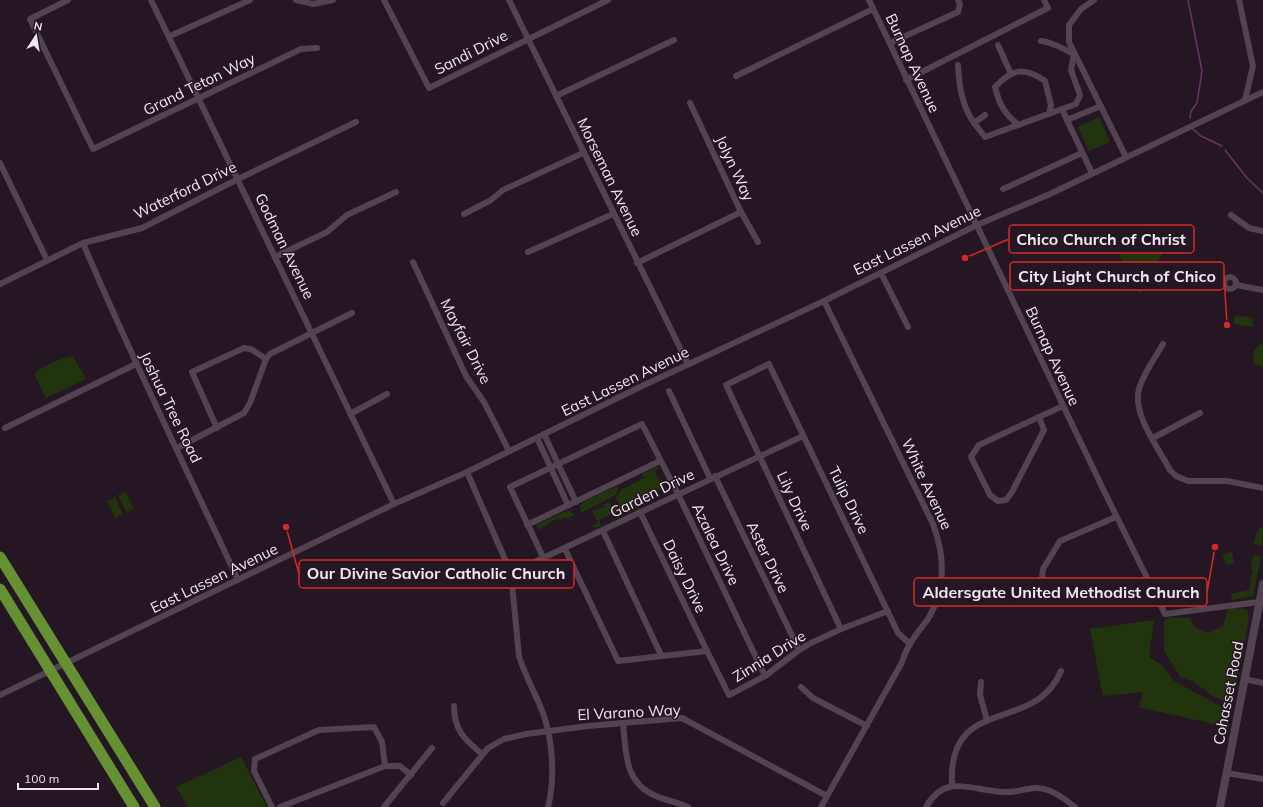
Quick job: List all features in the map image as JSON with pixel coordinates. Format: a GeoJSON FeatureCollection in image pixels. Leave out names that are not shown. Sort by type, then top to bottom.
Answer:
{"type":"FeatureCollection","features":[{"type":"Feature","properties":{"kind":"highway"},"geometry":{"type":"LineString","coordinates":[[0,557],[155,807]]}},
{"type":"Feature","properties":{"kind":"highway"},"geometry":{"type":"LineString","coordinates":[[0,589],[134,807]]}},
{"type":"Feature","properties":{"kind":"street","name":"Grand Teton Way"},"geometry":{"type":"LineString","coordinates":[[68,0],[30,18],[93,148],[301,49],[317,48]]}},
{"type":"Feature","properties":{"kind":"street","name":"Godman Avenue"},"geometry":{"type":"LineString","coordinates":[[151,0],[170,36],[198,99],[394,504]]}},
{"type":"Feature","properties":{"kind":"street"},"geometry":{"type":"LineString","coordinates":[[170,36],[250,0]]}},
{"type":"Feature","properties":{"kind":"street"},"geometry":{"type":"LineString","coordinates":[[296,0],[314,4],[333,0]]}},
{"type":"Feature","properties":{"kind":"street","name":"Sandi Drive"},"geometry":{"type":"LineString","coordinates":[[384,0],[429,88],[528,38]]}},
{"type":"Feature","properties":{"kind":"street","name":"Morseman Avenue"},"geometry":{"type":"LineString","coordinates":[[509,0],[688,364]]}},
{"type":"Feature","properties":{"kind":"street"},"geometry":{"type":"LineString","coordinates":[[528,38],[608,0]]}},
{"type":"Feature","properties":{"kind":"street","name":"Burnap Avenue"},"geometry":{"type":"LineString","coordinates":[[869,0],[1116,517],[1165,614],[1259,602]]}},
{"type":"Feature","properties":{"kind":"street"},"geometry":{"type":"LineString","coordinates":[[890,43],[958,12],[960,4],[958,0]]}},
{"type":"Feature","properties":{"kind":"street"},"geometry":{"type":"LineString","coordinates":[[906,80],[1048,8],[1044,0]]}},
{"type":"Feature","properties":{"kind":"street"},"geometry":{"type":"LineString","coordinates":[[1094,0],[1078,11],[1069,25],[1068,36],[1074,53],[1126,157]]}},
{"type":"Feature","properties":{"kind":"street"},"geometry":{"type":"LineString","coordinates":[[1239,0],[1253,66],[1245,100]]}},
{"type":"Feature","properties":{"kind":"street"},"geometry":{"type":"LineString","coordinates":[[736,76],[873,9]]}},
{"type":"Feature","properties":{"kind":"street"},"geometry":{"type":"LineString","coordinates":[[556,96],[674,40]]}},
{"type":"Feature","properties":{"kind":"street"},"geometry":{"type":"LineString","coordinates":[[1041,41],[1055,44],[1067,52],[1074,53]]}},
{"type":"Feature","properties":{"kind":"street"},"geometry":{"type":"LineString","coordinates":[[998,45],[1011,74]]}},
{"type":"Feature","properties":{"kind":"street"},"geometry":{"type":"LineString","coordinates":[[958,65],[962,98],[967,113],[985,137],[1076,104],[1080,95],[1071,70],[1074,53]]}},
{"type":"Feature","properties":{"kind":"street"},"geometry":{"type":"LineString","coordinates":[[1019,125],[1009,118],[999,103],[995,87],[1006,76],[1011,74],[1021,72],[1034,73],[1045,81],[1051,105],[1049,114]]}},
{"type":"Feature","properties":{"kind":"street","name":"East Lassen Avenue"},"geometry":{"type":"LineString","coordinates":[[0,695],[394,504],[467,472],[688,364],[824,301],[977,225],[1092,173],[1263,92]]}},
{"type":"Feature","properties":{"kind":"street","name":"Jolyn Way"},"geometry":{"type":"LineString","coordinates":[[690,104],[741,212],[758,242]]}},
{"type":"Feature","properties":{"kind":"street"},"geometry":{"type":"LineString","coordinates":[[1067,120],[1101,106]]}},
{"type":"Feature","properties":{"kind":"street"},"geometry":{"type":"LineString","coordinates":[[1062,109],[1092,173]]}},
{"type":"Feature","properties":{"kind":"street"},"geometry":{"type":"LineString","coordinates":[[974,123],[985,115]]}},
{"type":"Feature","properties":{"kind":"street","name":"Waterford Drive"},"geometry":{"type":"LineString","coordinates":[[0,284],[46,260],[83,244],[142,228],[238,179],[356,122]]}},
{"type":"Feature","properties":{"kind":"street"},"geometry":{"type":"LineString","coordinates":[[464,214],[491,200],[503,190],[583,153]]}},
{"type":"Feature","properties":{"kind":"street"},"geometry":{"type":"LineString","coordinates":[[1003,189],[1082,153]]}},
{"type":"Feature","properties":{"kind":"street"},"geometry":{"type":"LineString","coordinates":[[0,163],[46,260]]}},
{"type":"Feature","properties":{"kind":"street"},"geometry":{"type":"LineString","coordinates":[[275,257],[327,232],[347,215],[396,192]]}},
{"type":"Feature","properties":{"kind":"street"},"geometry":{"type":"LineString","coordinates":[[637,262],[741,212]]}},
{"type":"Feature","properties":{"kind":"street"},"geometry":{"type":"LineString","coordinates":[[528,252],[613,214]]}},
{"type":"Feature","properties":{"kind":"street"},"geometry":{"type":"LineString","coordinates":[[1231,215],[1249,228],[1263,231]]}},
{"type":"Feature","properties":{"kind":"street","name":"Joshua Tree Road"},"geometry":{"type":"LineString","coordinates":[[83,244],[136,364],[177,448],[238,580]]}},
{"type":"Feature","properties":{"kind":"street","name":"Mayfair Drive"},"geometry":{"type":"LineString","coordinates":[[413,262],[466,376],[484,402],[509,452]]}},
{"type":"Feature","properties":{"kind":"street"},"geometry":{"type":"LineString","coordinates":[[882,272],[908,328]]}},
{"type":"Feature","properties":{"kind":"street"},"geometry":{"type":"LineString","coordinates":[[1239,286],[1263,290]]}},
{"type":"Feature","properties":{"kind":"street","name":"White Avenue"},"geometry":{"type":"LineString","coordinates":[[821,807],[901,664],[910,644],[932,612],[941,584],[943,559],[940,544],[933,524],[824,301]]}},
{"type":"Feature","properties":{"kind":"street"},"geometry":{"type":"LineString","coordinates":[[177,448],[244,413],[250,403],[266,359],[270,354],[352,313]]}},
{"type":"Feature","properties":{"kind":"street"},"geometry":{"type":"LineString","coordinates":[[1163,344],[1143,379],[1137,400],[1142,418],[1170,470],[1181,479],[1227,481],[1263,488]]}},
{"type":"Feature","properties":{"kind":"street"},"geometry":{"type":"LineString","coordinates":[[217,428],[192,372],[244,348],[251,349],[266,359]]}},
{"type":"Feature","properties":{"kind":"street"},"geometry":{"type":"LineString","coordinates":[[5,428],[136,364]]}},
{"type":"Feature","properties":{"kind":"street","name":"Tulip Drive"},"geometry":{"type":"LineString","coordinates":[[769,364],[898,633],[910,644]]}},
{"type":"Feature","properties":{"kind":"street","name":"Lily Drive"},"geometry":{"type":"LineString","coordinates":[[769,364],[726,385],[841,629]]}},
{"type":"Feature","properties":{"kind":"street","name":"Aster Drive"},"geometry":{"type":"LineString","coordinates":[[669,391],[799,650]]}},
{"type":"Feature","properties":{"kind":"street"},"geometry":{"type":"LineString","coordinates":[[350,414],[387,394]]}},
{"type":"Feature","properties":{"kind":"street"},"geometry":{"type":"LineString","coordinates":[[1038,417],[1044,430],[1012,492],[1006,500],[998,501],[990,495],[971,456],[979,445],[1038,417],[1063,406]]}},
{"type":"Feature","properties":{"kind":"street"},"geometry":{"type":"LineString","coordinates":[[1153,438],[1200,413]]}},
{"type":"Feature","properties":{"kind":"street","name":"Azalea Drive"},"geometry":{"type":"LineString","coordinates":[[558,464],[642,424],[678,494],[765,676]]}},
{"type":"Feature","properties":{"kind":"street"},"geometry":{"type":"LineString","coordinates":[[544,434],[576,502]]}},
{"type":"Feature","properties":{"kind":"street","name":"Garden Drive"},"geometry":{"type":"LineString","coordinates":[[511,573],[544,559],[713,477],[803,436]]}},
{"type":"Feature","properties":{"kind":"street"},"geometry":{"type":"LineString","coordinates":[[537,438],[568,505]]}},
{"type":"Feature","properties":{"kind":"street"},"geometry":{"type":"LineString","coordinates":[[527,526],[660,461]]}},
{"type":"Feature","properties":{"kind":"street"},"geometry":{"type":"LineString","coordinates":[[544,559],[527,526],[510,487],[558,464]]}},
{"type":"Feature","properties":{"kind":"street"},"geometry":{"type":"LineString","coordinates":[[467,472],[511,573],[519,656],[522,669],[544,716],[547,732],[552,785],[548,807]]}},
{"type":"Feature","properties":{"kind":"street","name":"Daisy Drive"},"geometry":{"type":"LineString","coordinates":[[640,512],[707,651]]}},
{"type":"Feature","properties":{"kind":"street"},"geometry":{"type":"LineString","coordinates":[[1012,604],[1040,598],[1043,570],[1060,541],[1116,517]]}},
{"type":"Feature","properties":{"kind":"street"},"geometry":{"type":"LineString","coordinates":[[603,531],[661,655]]}},
{"type":"Feature","properties":{"kind":"street"},"geometry":{"type":"LineString","coordinates":[[564,549],[618,661],[707,651]]}},
{"type":"Feature","properties":{"kind":"street","name":"Cohasset Road"},"geometry":{"type":"LineString","coordinates":[[1220,807],[1263,584]]}},
{"type":"Feature","properties":{"kind":"street","name":"Zinnia Drive"},"geometry":{"type":"LineString","coordinates":[[707,651],[729,695],[765,676],[799,650],[841,629],[888,611]]}},
{"type":"Feature","properties":{"kind":"street"},"geometry":{"type":"LineString","coordinates":[[952,785],[952,764],[958,746],[970,730],[987,720],[1016,711],[1043,697],[1057,681],[1061,672]]}},
{"type":"Feature","properties":{"kind":"street"},"geometry":{"type":"LineString","coordinates":[[1245,680],[1263,683]]}},
{"type":"Feature","properties":{"kind":"street"},"geometry":{"type":"LineString","coordinates":[[981,682],[980,695],[987,720]]}},
{"type":"Feature","properties":{"kind":"street"},"geometry":{"type":"LineString","coordinates":[[802,687],[813,698],[867,726]]}},
{"type":"Feature","properties":{"kind":"street"},"geometry":{"type":"LineString","coordinates":[[454,706],[454,720],[457,728],[471,745],[482,754]]}},
{"type":"Feature","properties":{"kind":"street","name":"El Varano Way"},"geometry":{"type":"LineString","coordinates":[[442,803],[482,754],[488,748],[504,739],[526,734],[682,718],[827,796]]}},
{"type":"Feature","properties":{"kind":"street"},"geometry":{"type":"LineString","coordinates":[[622,723],[628,768],[639,786],[656,796],[688,807]]}},
{"type":"Feature","properties":{"kind":"street"},"geometry":{"type":"LineString","coordinates":[[272,807],[254,770],[255,760],[319,730],[374,727],[382,742],[385,766]]}},
{"type":"Feature","properties":{"kind":"street"},"geometry":{"type":"LineString","coordinates":[[384,807],[432,748]]}},
{"type":"Feature","properties":{"kind":"street"},"geometry":{"type":"LineString","coordinates":[[280,807],[385,766],[400,766],[411,775]]}},
{"type":"Feature","properties":{"kind":"street"},"geometry":{"type":"LineString","coordinates":[[1226,773],[1263,779]]}},
{"type":"Feature","properties":{"kind":"street"},"geometry":{"type":"LineString","coordinates":[[926,807],[937,794],[952,785],[1005,792],[1039,788],[1054,792],[1075,807]]}},
{"type":"Feature","properties":{"kind":"green space"},"geometry":{"type":"Polygon","coordinates":[[[1099,117],[1110,142],[1089,151],[1078,127],[1099,117]]]}},
{"type":"Feature","properties":{"kind":"green space"},"geometry":{"type":"Polygon","coordinates":[[[1152,222],[1164,245],[1163,253],[1139,294],[1108,233],[1128,239],[1138,237],[1152,222]]]}},
{"type":"Feature","properties":{"kind":"green space"},"geometry":{"type":"Polygon","coordinates":[[[1235,315],[1254,318],[1252,327],[1234,324],[1235,315]]]}},
{"type":"Feature","properties":{"kind":"green space"},"geometry":{"type":"Polygon","coordinates":[[[1260,344],[1263,345],[1263,369],[1262,366],[1254,365],[1253,352],[1260,344]]]}},
{"type":"Feature","properties":{"kind":"green space"},"geometry":{"type":"Polygon","coordinates":[[[73,356],[86,379],[46,398],[34,374],[52,362],[73,356]]]}},
{"type":"Feature","properties":{"kind":"green space"},"geometry":{"type":"Polygon","coordinates":[[[657,467],[658,469],[654,471],[667,494],[664,495],[661,490],[639,501],[642,506],[627,514],[624,508],[599,520],[601,526],[594,528],[592,526],[598,523],[592,511],[605,507],[604,504],[609,502],[612,507],[619,504],[616,498],[621,490],[644,478],[642,474],[657,467]]]}},
{"type":"Feature","properties":{"kind":"green space"},"geometry":{"type":"Polygon","coordinates":[[[617,486],[618,490],[616,495],[580,513],[581,503],[617,486]]]}},
{"type":"Feature","properties":{"kind":"green space"},"geometry":{"type":"Polygon","coordinates":[[[126,492],[134,509],[126,512],[118,495],[126,492]]]}},
{"type":"Feature","properties":{"kind":"green space"},"geometry":{"type":"Polygon","coordinates":[[[115,497],[123,514],[115,518],[107,501],[115,497]]]}},
{"type":"Feature","properties":{"kind":"green space"},"geometry":{"type":"Polygon","coordinates":[[[568,510],[575,515],[567,519],[566,517],[559,520],[558,518],[538,530],[536,525],[568,510]]]}},
{"type":"Feature","properties":{"kind":"green space"},"geometry":{"type":"Polygon","coordinates":[[[1260,527],[1263,528],[1262,546],[1254,544],[1260,527]]]}},
{"type":"Feature","properties":{"kind":"green space"},"geometry":{"type":"Polygon","coordinates":[[[1232,552],[1234,564],[1226,565],[1222,554],[1232,552]]]}},
{"type":"Feature","properties":{"kind":"green space"},"geometry":{"type":"Polygon","coordinates":[[[1253,555],[1261,557],[1253,596],[1232,600],[1231,593],[1236,594],[1237,592],[1250,589],[1251,574],[1253,572],[1251,568],[1253,555]]]}},
{"type":"Feature","properties":{"kind":"green space"},"geometry":{"type":"Polygon","coordinates":[[[1228,608],[1243,609],[1248,611],[1249,619],[1232,704],[1214,697],[1193,681],[1181,678],[1164,651],[1164,621],[1170,617],[1190,618],[1195,627],[1207,633],[1223,626],[1228,608]]]}},
{"type":"Feature","properties":{"kind":"green space"},"geometry":{"type":"Polygon","coordinates":[[[1154,620],[1149,657],[1162,665],[1174,681],[1230,711],[1227,727],[1139,707],[1143,692],[1103,696],[1090,629],[1154,620]]]}},
{"type":"Feature","properties":{"kind":"green space"},"geometry":{"type":"Polygon","coordinates":[[[241,757],[267,807],[188,807],[176,787],[241,757]]]}},
{"type":"Feature","properties":{"kind":"waterway"},"geometry":{"type":"LineString","coordinates":[[1188,0],[1202,71],[1197,103],[1191,111],[1190,118]]}},
{"type":"Feature","properties":{"kind":"waterway"},"geometry":{"type":"LineString","coordinates":[[1193,129],[1201,136],[1222,146]]}},
{"type":"Feature","properties":{"kind":"waterway"},"geometry":{"type":"LineString","coordinates":[[1225,150],[1247,178],[1263,193]]}},
{"type":"Feature","properties":{"kind":"place","name":"Chico Church of Christ"},"geometry":{"type":"Point","coordinates":[965,258]}},
{"type":"Feature","properties":{"kind":"place","name":"City Light Church of Chico"},"geometry":{"type":"Point","coordinates":[1227,325]}},
{"type":"Feature","properties":{"kind":"place","name":"Our Divine Savior Catholic Church"},"geometry":{"type":"Point","coordinates":[286,527]}},
{"type":"Feature","properties":{"kind":"place","name":"Aldersgate United Methodist Church"},"geometry":{"type":"Point","coordinates":[1215,547]}}]}
